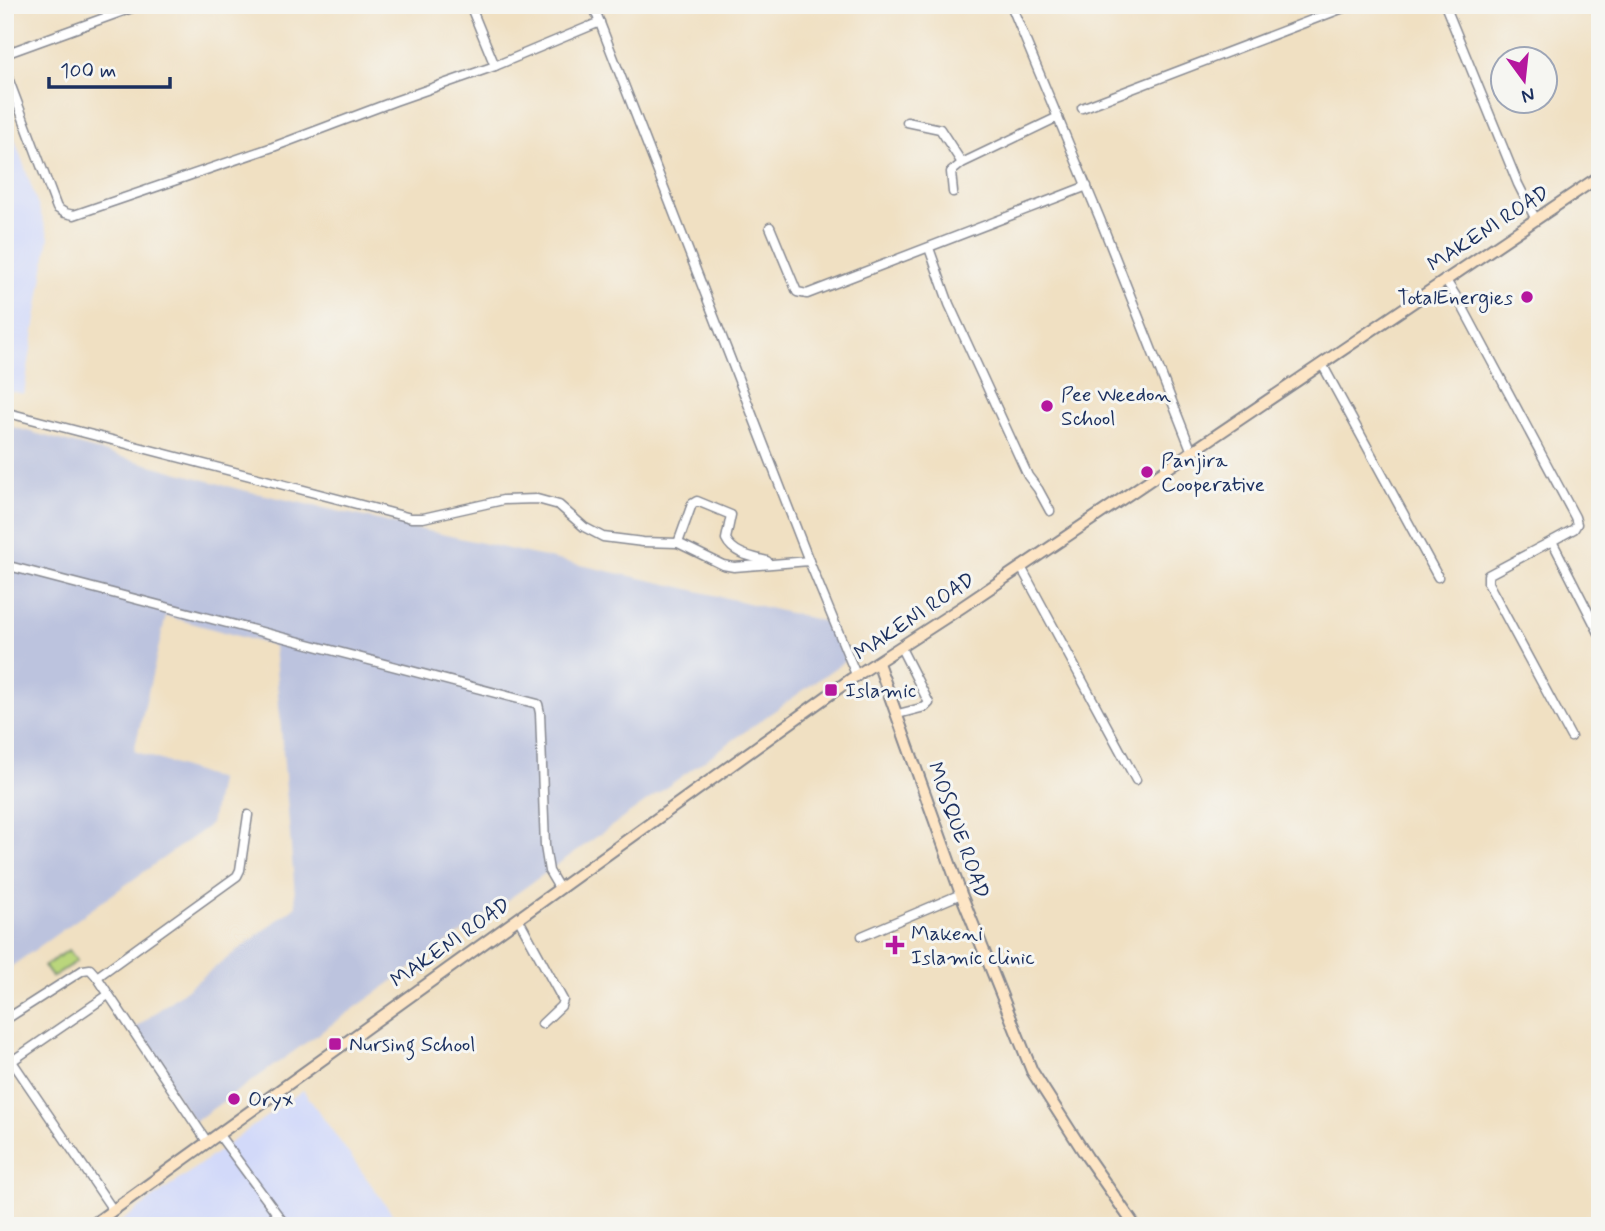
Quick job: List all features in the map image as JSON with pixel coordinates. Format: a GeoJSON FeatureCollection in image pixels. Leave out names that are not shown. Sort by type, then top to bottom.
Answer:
{"type":"FeatureCollection","features":[{"type":"Feature","properties":{"kind":"main road","name":"MAKENI ROAD"},"geometry":{"type":"LineString","coordinates":[[91,1226],[851,679],[901,648],[1600,176]]}},
{"type":"Feature","properties":{"kind":"main road","name":"MOSQUE ROAD"},"geometry":{"type":"LineString","coordinates":[[878,663],[961,894],[1032,1071],[1135,1226]]}},
{"type":"Feature","properties":{"kind":"street"},"geometry":{"type":"LineString","coordinates":[[5,54],[140,5]]}},
{"type":"Feature","properties":{"kind":"street"},"geometry":{"type":"LineString","coordinates":[[470,5],[495,66]]}},
{"type":"Feature","properties":{"kind":"street"},"geometry":{"type":"LineString","coordinates":[[593,5],[809,561],[857,677]]}},
{"type":"Feature","properties":{"kind":"street"},"geometry":{"type":"LineString","coordinates":[[1011,5],[1087,186],[1192,452]]}},
{"type":"Feature","properties":{"kind":"street"},"geometry":{"type":"LineString","coordinates":[[1082,108],[1351,5]]}},
{"type":"Feature","properties":{"kind":"street"},"geometry":{"type":"LineString","coordinates":[[1445,5],[1518,184],[1536,220]]}},
{"type":"Feature","properties":{"kind":"street"},"geometry":{"type":"LineString","coordinates":[[5,70],[57,208],[65,214],[74,215],[273,147],[395,100],[495,66],[600,22]]}},
{"type":"Feature","properties":{"kind":"street"},"geometry":{"type":"LineString","coordinates":[[953,191],[951,172],[962,163],[1058,117]]}},
{"type":"Feature","properties":{"kind":"street"},"geometry":{"type":"LineString","coordinates":[[907,122],[940,129],[962,163]]}},
{"type":"Feature","properties":{"kind":"street"},"geometry":{"type":"LineString","coordinates":[[770,227],[797,292],[807,294],[1087,186]]}},
{"type":"Feature","properties":{"kind":"street"},"geometry":{"type":"LineString","coordinates":[[929,248],[949,304],[1028,476],[1050,511]]}},
{"type":"Feature","properties":{"kind":"street"},"geometry":{"type":"LineString","coordinates":[[1445,279],[1462,306],[1577,524],[1574,529],[1488,575],[1488,583],[1571,737]]}},
{"type":"Feature","properties":{"kind":"street"},"geometry":{"type":"LineString","coordinates":[[1322,364],[1438,577]]}},
{"type":"Feature","properties":{"kind":"street"},"geometry":{"type":"LineString","coordinates":[[5,410],[411,518],[423,518],[503,500],[537,499],[559,505],[584,527],[603,537],[678,543],[723,565],[734,567],[809,561]]}},
{"type":"Feature","properties":{"kind":"street"},"geometry":{"type":"LineString","coordinates":[[678,543],[692,504],[697,501],[731,515],[726,539],[736,551],[774,564]]}},
{"type":"Feature","properties":{"kind":"street"},"geometry":{"type":"LineString","coordinates":[[1552,541],[1600,635]]}},
{"type":"Feature","properties":{"kind":"street"},"geometry":{"type":"LineString","coordinates":[[5,565],[538,704],[545,846],[549,871],[559,887]]}},
{"type":"Feature","properties":{"kind":"street"},"geometry":{"type":"LineString","coordinates":[[1021,566],[1136,780]]}},
{"type":"Feature","properties":{"kind":"street"},"geometry":{"type":"LineString","coordinates":[[898,714],[925,708],[929,703],[901,648]]}},
{"type":"Feature","properties":{"kind":"street"},"geometry":{"type":"LineString","coordinates":[[97,977],[237,876],[248,815]]}},
{"type":"Feature","properties":{"kind":"street"},"geometry":{"type":"LineString","coordinates":[[862,936],[961,894]]}},
{"type":"Feature","properties":{"kind":"street"},"geometry":{"type":"LineString","coordinates":[[518,918],[563,1000],[561,1006],[542,1024]]}},
{"type":"Feature","properties":{"kind":"street"},"geometry":{"type":"LineString","coordinates":[[5,1020],[83,970],[90,969],[208,1143]]}},
{"type":"Feature","properties":{"kind":"street"},"geometry":{"type":"LineString","coordinates":[[12,1061],[108,995]]}},
{"type":"Feature","properties":{"kind":"street"},"geometry":{"type":"LineString","coordinates":[[5,1051],[113,1210]]}},
{"type":"Feature","properties":{"kind":"street"},"geometry":{"type":"LineString","coordinates":[[219,1135],[286,1226]]}},
{"type":"Feature","properties":{"kind":"shaded area"},"geometry":{"type":"Polygon","coordinates":[[[5,111],[49,237],[24,394],[5,390],[5,111]]]}},
{"type":"Feature","properties":{"kind":"shaded area"},"geometry":{"type":"Polygon","coordinates":[[[5,425],[238,489],[831,623],[846,660],[194,1122],[134,1029],[296,906],[274,646],[166,616],[134,751],[219,780],[211,824],[5,971],[5,425]]]}},
{"type":"Feature","properties":{"kind":"shaded area"},"geometry":{"type":"Polygon","coordinates":[[[303,1090],[401,1226],[115,1226],[303,1090]]]}},
{"type":"Feature","properties":{"kind":"green space"},"geometry":{"type":"Polygon","coordinates":[[[69,950],[77,961],[52,977],[44,966],[69,950]]]}},
{"type":"Feature","properties":{"kind":"place","name":"TotalEnergies"},"geometry":{"type":"Point","coordinates":[1527,297]}},
{"type":"Feature","properties":{"kind":"place","name":"Pee Weedon School"},"geometry":{"type":"Point","coordinates":[1047,406]}},
{"type":"Feature","properties":{"kind":"place","name":"Panjira Cooperative"},"geometry":{"type":"Point","coordinates":[1147,472]}},
{"type":"Feature","properties":{"kind":"place","name":"Islamic"},"geometry":{"type":"Point","coordinates":[831,690]}},
{"type":"Feature","properties":{"kind":"place","name":"Makeni Islamic clinic"},"geometry":{"type":"Point","coordinates":[895,945]}},
{"type":"Feature","properties":{"kind":"place","name":"Nursing School"},"geometry":{"type":"Point","coordinates":[335,1044]}},
{"type":"Feature","properties":{"kind":"place","name":"Oryx"},"geometry":{"type":"Point","coordinates":[234,1099]}}]}
